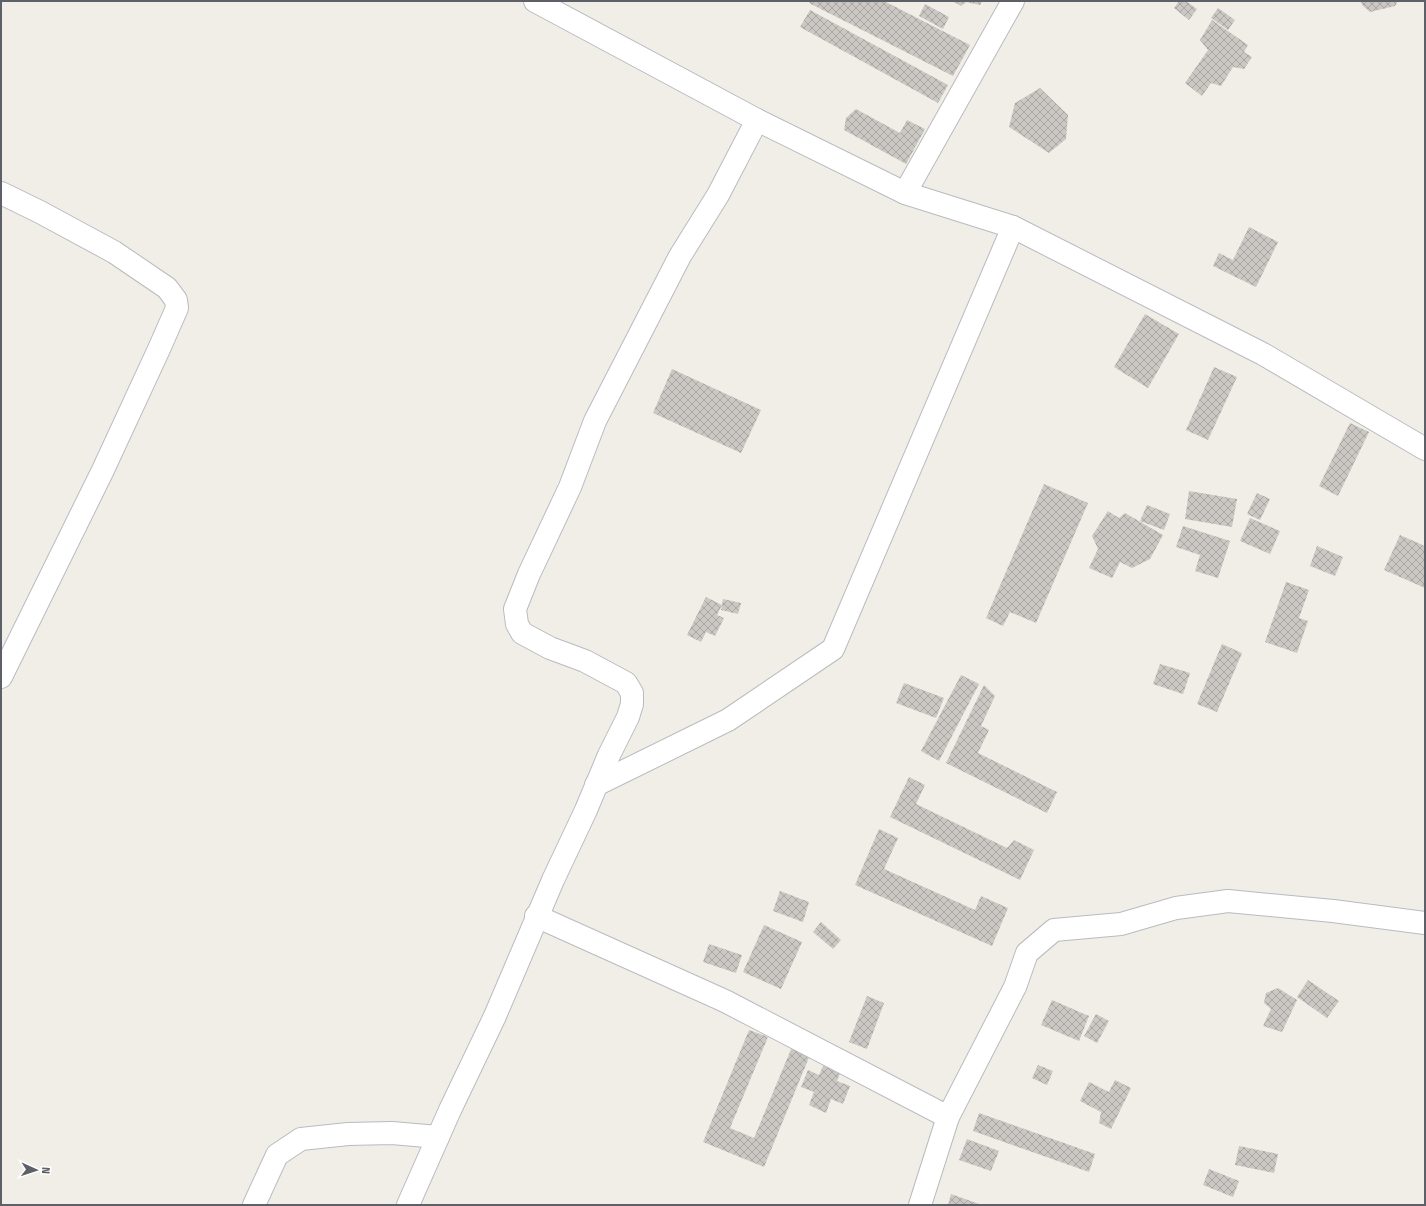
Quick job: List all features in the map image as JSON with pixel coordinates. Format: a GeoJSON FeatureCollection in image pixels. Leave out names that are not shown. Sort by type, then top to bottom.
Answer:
{"type":"FeatureCollection","features":[{"type":"Feature","properties":{"kind":"street"},"geometry":{"type":"LineString","coordinates":[[535,1],[757,120],[905,193],[1013,227],[1263,354],[1425,449]]}},
{"type":"Feature","properties":{"kind":"street"},"geometry":{"type":"LineString","coordinates":[[905,193],[1013,1]]}},
{"type":"Feature","properties":{"kind":"street"},"geometry":{"type":"LineString","coordinates":[[408,1205],[495,1016],[536,916],[609,755],[628,717],[632,704],[632,693],[626,684],[585,661],[550,648],[522,633],[517,624],[515,608],[529,574],[570,487],[595,421],[680,256],[718,195],[757,120]]}},
{"type":"Feature","properties":{"kind":"street"},"geometry":{"type":"LineString","coordinates":[[1,193],[40,212],[114,252],[167,288],[176,300],[177,308],[103,470],[1,677]]}},
{"type":"Feature","properties":{"kind":"street"},"geometry":{"type":"LineString","coordinates":[[596,785],[728,720],[832,649],[1013,227]]}},
{"type":"Feature","properties":{"kind":"street"},"geometry":{"type":"LineString","coordinates":[[920,1205],[948,1117],[1015,987],[1027,953],[1054,930],[1121,924],[1176,908],[1228,901],[1333,911],[1425,923]]}},
{"type":"Feature","properties":{"kind":"street"},"geometry":{"type":"LineString","coordinates":[[536,916],[725,1001],[948,1117]]}},
{"type":"Feature","properties":{"kind":"street"},"geometry":{"type":"LineString","coordinates":[[254,1205],[277,1155],[301,1139],[355,1134],[392,1134],[438,1137]]}},
{"type":"Feature","properties":{"kind":"building"},"geometry":{"type":"Polygon","coordinates":[[[811,1],[884,1],[970,45],[953,76],[809,3],[811,1]]]}},
{"type":"Feature","properties":{"kind":"building"},"geometry":{"type":"Polygon","coordinates":[[[952,1],[982,1],[980,5],[966,2],[961,6],[952,1]]]}},
{"type":"Feature","properties":{"kind":"building"},"geometry":{"type":"Polygon","coordinates":[[[1179,1],[1186,1],[1197,9],[1189,20],[1174,8],[1179,1]]]}},
{"type":"Feature","properties":{"kind":"building"},"geometry":{"type":"Polygon","coordinates":[[[1360,1],[1398,1],[1395,6],[1370,12],[1360,1]]]}},
{"type":"Feature","properties":{"kind":"building"},"geometry":{"type":"Polygon","coordinates":[[[925,4],[949,17],[943,29],[919,16],[925,4]]]}},
{"type":"Feature","properties":{"kind":"building"},"geometry":{"type":"Polygon","coordinates":[[[1218,8],[1235,20],[1228,30],[1211,18],[1218,8]]]}},
{"type":"Feature","properties":{"kind":"building"},"geometry":{"type":"Polygon","coordinates":[[[810,10],[948,85],[938,103],[800,27],[810,10]]]}},
{"type":"Feature","properties":{"kind":"building"},"geometry":{"type":"Polygon","coordinates":[[[1212,20],[1248,45],[1244,52],[1252,57],[1244,69],[1233,67],[1221,86],[1211,83],[1202,96],[1185,83],[1208,50],[1200,40],[1212,20]]]}},
{"type":"Feature","properties":{"kind":"building"},"geometry":{"type":"Polygon","coordinates":[[[1040,88],[1068,115],[1066,139],[1049,153],[1009,127],[1015,103],[1040,88]]]}},
{"type":"Feature","properties":{"kind":"building"},"geometry":{"type":"Polygon","coordinates":[[[856,109],[900,133],[907,120],[925,129],[906,164],[844,130],[846,118],[856,109]]]}},
{"type":"Feature","properties":{"kind":"building"},"geometry":{"type":"Polygon","coordinates":[[[1249,227],[1278,242],[1256,287],[1213,266],[1219,253],[1233,260],[1249,227]]]}},
{"type":"Feature","properties":{"kind":"building"},"geometry":{"type":"Polygon","coordinates":[[[1145,314],[1179,334],[1148,388],[1114,367],[1145,314]]]}},
{"type":"Feature","properties":{"kind":"building"},"geometry":{"type":"Polygon","coordinates":[[[1214,367],[1237,377],[1208,440],[1186,430],[1214,367]]]}},
{"type":"Feature","properties":{"kind":"building"},"geometry":{"type":"Polygon","coordinates":[[[672,369],[761,410],[741,453],[653,413],[672,369]]]}},
{"type":"Feature","properties":{"kind":"building"},"geometry":{"type":"Polygon","coordinates":[[[1350,423],[1369,432],[1338,496],[1319,486],[1350,423]]]}},
{"type":"Feature","properties":{"kind":"building"},"geometry":{"type":"Polygon","coordinates":[[[1044,484],[1088,503],[1036,623],[1010,612],[1003,626],[986,618],[1044,484]]]}},
{"type":"Feature","properties":{"kind":"building"},"geometry":{"type":"Polygon","coordinates":[[[1189,491],[1237,499],[1232,527],[1185,519],[1189,491]]]}},
{"type":"Feature","properties":{"kind":"building"},"geometry":{"type":"Polygon","coordinates":[[[1257,493],[1270,499],[1260,520],[1247,514],[1257,493]]]}},
{"type":"Feature","properties":{"kind":"building"},"geometry":{"type":"Polygon","coordinates":[[[1147,505],[1170,514],[1164,530],[1140,521],[1147,505]]]}},
{"type":"Feature","properties":{"kind":"building"},"geometry":{"type":"Polygon","coordinates":[[[1108,511],[1119,518],[1125,513],[1163,535],[1150,559],[1132,568],[1120,562],[1112,578],[1089,568],[1098,549],[1092,536],[1108,511]]]}},
{"type":"Feature","properties":{"kind":"building"},"geometry":{"type":"Polygon","coordinates":[[[1250,518],[1280,531],[1270,554],[1240,541],[1250,518]]]}},
{"type":"Feature","properties":{"kind":"building"},"geometry":{"type":"Polygon","coordinates":[[[1183,526],[1230,541],[1218,578],[1195,571],[1200,555],[1176,547],[1183,526]]]}},
{"type":"Feature","properties":{"kind":"building"},"geometry":{"type":"Polygon","coordinates":[[[1400,535],[1425,546],[1425,588],[1384,570],[1400,535]]]}},
{"type":"Feature","properties":{"kind":"building"},"geometry":{"type":"Polygon","coordinates":[[[1317,546],[1343,557],[1335,576],[1310,566],[1317,546]]]}},
{"type":"Feature","properties":{"kind":"building"},"geometry":{"type":"Polygon","coordinates":[[[1286,582],[1309,590],[1299,618],[1308,621],[1297,653],[1265,642],[1286,582]]]}},
{"type":"Feature","properties":{"kind":"building"},"geometry":{"type":"Polygon","coordinates":[[[706,597],[722,605],[717,615],[724,618],[715,636],[706,632],[701,642],[687,635],[706,597]]]}},
{"type":"Feature","properties":{"kind":"building"},"geometry":{"type":"Polygon","coordinates":[[[723,599],[741,603],[738,614],[721,610],[723,599]]]}},
{"type":"Feature","properties":{"kind":"building"},"geometry":{"type":"Polygon","coordinates":[[[1222,644],[1242,653],[1217,712],[1197,704],[1222,644]]]}},
{"type":"Feature","properties":{"kind":"building"},"geometry":{"type":"Polygon","coordinates":[[[1160,664],[1190,673],[1183,694],[1153,684],[1160,664]]]}},
{"type":"Feature","properties":{"kind":"building"},"geometry":{"type":"Polygon","coordinates":[[[961,675],[979,684],[939,761],[921,751],[961,675]]]}},
{"type":"Feature","properties":{"kind":"building"},"geometry":{"type":"Polygon","coordinates":[[[904,683],[944,698],[936,718],[896,703],[904,683]]]}},
{"type":"Feature","properties":{"kind":"building"},"geometry":{"type":"Polygon","coordinates":[[[984,685],[995,696],[981,726],[989,730],[978,753],[1057,792],[1047,813],[946,763],[984,685]]]}},
{"type":"Feature","properties":{"kind":"building"},"geometry":{"type":"Polygon","coordinates":[[[909,777],[925,785],[916,804],[1007,848],[1014,840],[1034,850],[1020,880],[890,817],[909,777]]]}},
{"type":"Feature","properties":{"kind":"building"},"geometry":{"type":"Polygon","coordinates":[[[879,829],[898,838],[884,869],[975,910],[981,896],[1008,908],[992,946],[855,885],[879,829]]]}},
{"type":"Feature","properties":{"kind":"building"},"geometry":{"type":"Polygon","coordinates":[[[780,891],[809,902],[803,922],[773,911],[780,891]]]}},
{"type":"Feature","properties":{"kind":"building"},"geometry":{"type":"Polygon","coordinates":[[[821,922],[841,940],[833,949],[813,932],[821,922]]]}},
{"type":"Feature","properties":{"kind":"building"},"geometry":{"type":"Polygon","coordinates":[[[764,925],[802,942],[781,989],[743,972],[764,925]]]}},
{"type":"Feature","properties":{"kind":"building"},"geometry":{"type":"Polygon","coordinates":[[[709,944],[742,955],[736,973],[703,962],[709,944]]]}},
{"type":"Feature","properties":{"kind":"building"},"geometry":{"type":"Polygon","coordinates":[[[1308,980],[1339,1001],[1327,1018],[1297,997],[1308,980]]]}},
{"type":"Feature","properties":{"kind":"building"},"geometry":{"type":"Polygon","coordinates":[[[1278,988],[1297,1000],[1282,1032],[1263,1026],[1271,1009],[1264,1003],[1266,993],[1278,988]]]}},
{"type":"Feature","properties":{"kind":"building"},"geometry":{"type":"Polygon","coordinates":[[[867,996],[884,1003],[867,1049],[849,1042],[867,996]]]}},
{"type":"Feature","properties":{"kind":"building"},"geometry":{"type":"Polygon","coordinates":[[[1052,1000],[1089,1016],[1079,1041],[1041,1025],[1052,1000]]]}},
{"type":"Feature","properties":{"kind":"building"},"geometry":{"type":"Polygon","coordinates":[[[1096,1014],[1109,1021],[1097,1043],[1084,1036],[1096,1014]]]}},
{"type":"Feature","properties":{"kind":"building"},"geometry":{"type":"Polygon","coordinates":[[[749,1030],[768,1037],[730,1128],[754,1138],[792,1047],[810,1055],[764,1167],[703,1142],[749,1030]]]}},
{"type":"Feature","properties":{"kind":"building"},"geometry":{"type":"Polygon","coordinates":[[[824,1064],[841,1071],[837,1081],[850,1086],[843,1104],[831,1099],[826,1113],[809,1105],[814,1092],[801,1087],[808,1070],[819,1075],[824,1064]]]}},
{"type":"Feature","properties":{"kind":"building"},"geometry":{"type":"Polygon","coordinates":[[[1038,1065],[1053,1071],[1047,1085],[1032,1078],[1038,1065]]]}},
{"type":"Feature","properties":{"kind":"building"},"geometry":{"type":"Polygon","coordinates":[[[1115,1080],[1131,1088],[1111,1129],[1099,1123],[1101,1112],[1080,1101],[1089,1082],[1109,1092],[1115,1080]]]}},
{"type":"Feature","properties":{"kind":"building"},"geometry":{"type":"Polygon","coordinates":[[[979,1113],[1095,1154],[1089,1172],[973,1131],[979,1113]]]}},
{"type":"Feature","properties":{"kind":"building"},"geometry":{"type":"Polygon","coordinates":[[[967,1139],[999,1151],[991,1171],[959,1160],[967,1139]]]}},
{"type":"Feature","properties":{"kind":"building"},"geometry":{"type":"Polygon","coordinates":[[[1239,1146],[1278,1154],[1274,1173],[1235,1165],[1239,1146]]]}},
{"type":"Feature","properties":{"kind":"building"},"geometry":{"type":"Polygon","coordinates":[[[1209,1169],[1239,1181],[1233,1197],[1203,1185],[1209,1169]]]}},
{"type":"Feature","properties":{"kind":"building"},"geometry":{"type":"Polygon","coordinates":[[[951,1194],[982,1205],[948,1205],[951,1194]]]}}]}
